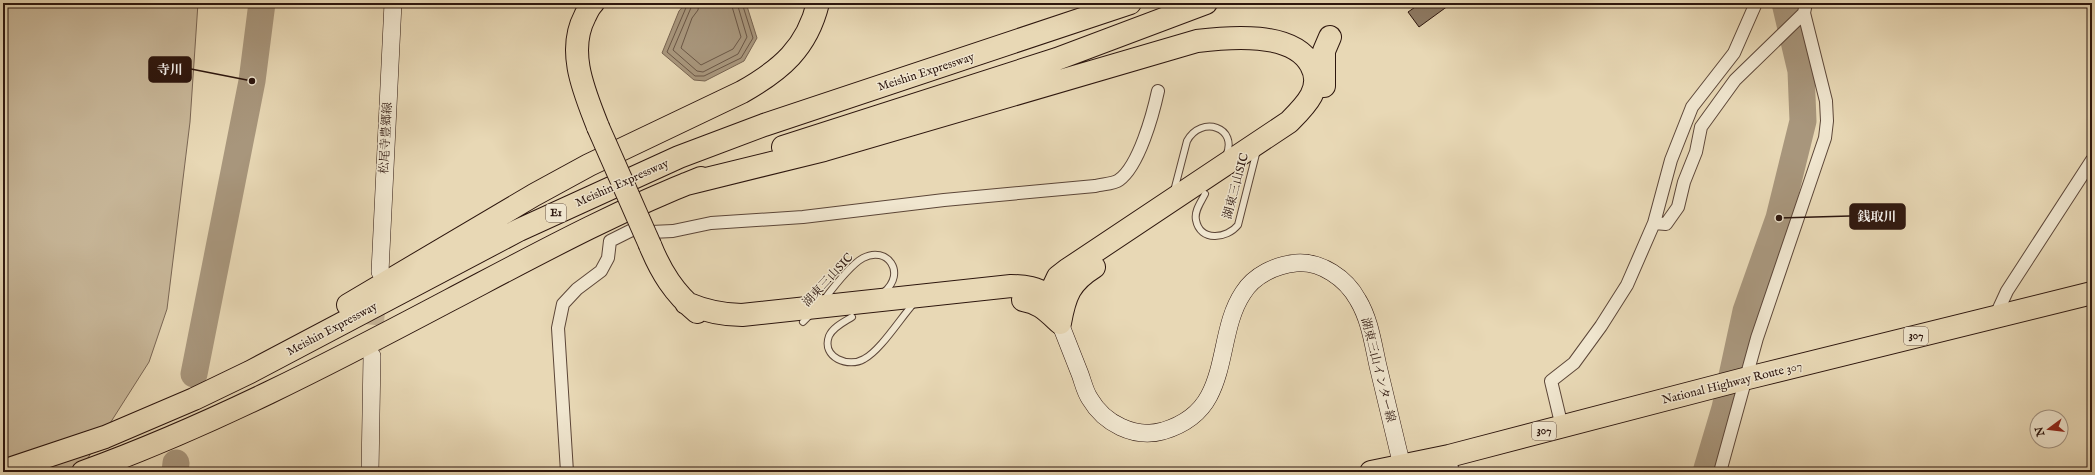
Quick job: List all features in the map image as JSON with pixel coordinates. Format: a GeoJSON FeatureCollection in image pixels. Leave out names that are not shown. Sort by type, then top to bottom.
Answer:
{"type":"FeatureCollection","features":[{"type":"Feature","properties":{"kind":"highway"},"geometry":{"type":"LineString","coordinates":[[593,3],[580,25],[576,48],[579,74],[598,128],[650,245],[670,284],[686,303],[724,315],[810,315],[852,317],[913,303],[1011,286],[1025,286],[1039,290],[1049,296],[1058,277],[1067,270],[1171,206],[1221,168],[1295,134],[1312,116],[1324,90],[1324,51],[1330,38]]}},
{"type":"Feature","properties":{"kind":"highway"},"geometry":{"type":"LineString","coordinates":[[250,372],[355,300],[534,195],[638,140],[742,92],[764,80],[798,49],[808,34],[818,3]]}},
{"type":"Feature","properties":{"kind":"highway","name":"Meishin Expressway"},"geometry":{"type":"LineString","coordinates":[[3,471],[54,456],[106,437],[194,399],[250,372],[519,230],[679,157],[764,125],[1130,3]]}},
{"type":"Feature","properties":{"kind":"highway","name":"E1"},"geometry":{"type":"LineString","coordinates":[[83,472],[203,423],[302,376],[540,253],[643,202],[686,184],[830,130],[1057,59],[1206,3]]}},
{"type":"Feature","properties":{"kind":"highway"},"geometry":{"type":"LineString","coordinates":[[686,184],[824,150],[1197,41],[1223,38],[1250,38],[1278,42],[1294,47],[1309,61],[1314,71],[1316,81],[1309,100],[1289,122],[1257,152],[1205,194],[1089,270],[1075,282],[1067,294],[1060,323]]}},
{"type":"Feature","properties":{"kind":"highway","name":"National Highway Route 307"},"geometry":{"type":"LineString","coordinates":[[1371,472],[1402,466],[1451,464],[1562,427],[2092,293]]}},
{"type":"Feature","properties":{"kind":"highway"},"geometry":{"type":"LineString","coordinates":[[810,315],[874,301],[913,303],[1013,298],[1030,301],[1044,307],[1060,323]]}},
{"type":"Feature","properties":{"kind":"main road","name":"松尾寺豊郷線"},"geometry":{"type":"LineString","coordinates":[[380,272],[393,3]]}},
{"type":"Feature","properties":{"kind":"main road","name":"湖東三山インター線"},"geometry":{"type":"LineString","coordinates":[[1049,296],[1089,399],[1101,414],[1116,426],[1139,432],[1159,432],[1177,426],[1196,414],[1208,397],[1217,377],[1234,311],[1243,292],[1252,282],[1265,272],[1284,264],[1304,263],[1324,268],[1342,280],[1358,299],[1368,322],[1402,466]]}},
{"type":"Feature","properties":{"kind":"main road"},"geometry":{"type":"LineString","coordinates":[[370,472],[372,356]]}},
{"type":"Feature","properties":{"kind":"street"},"geometry":{"type":"LineString","coordinates":[[1562,427],[1551,381],[1574,363],[1601,326],[1627,285],[1654,223],[1671,160],[1692,107],[1734,53],[1756,3]]}},
{"type":"Feature","properties":{"kind":"street"},"geometry":{"type":"LineString","coordinates":[[1654,223],[1666,224],[1678,207],[1684,182],[1696,152],[1701,127],[1716,105],[1735,80],[1805,8]]}},
{"type":"Feature","properties":{"kind":"street"},"geometry":{"type":"LineString","coordinates":[[1720,472],[1744,380],[1804,196],[1818,162],[1825,132],[1827,121],[1826,101],[1805,8]]}},
{"type":"Feature","properties":{"kind":"street"},"geometry":{"type":"LineString","coordinates":[[567,472],[558,328],[563,304],[577,289],[601,271],[608,258],[610,241],[632,230],[652,232],[673,231],[711,223],[803,217],[944,200],[1095,186],[1119,181],[1134,162],[1152,117],[1158,91]]}},
{"type":"Feature","properties":{"kind":"street"},"geometry":{"type":"LineString","coordinates":[[1995,317],[2007,291],[2092,160]]}},
{"type":"Feature","properties":{"kind":"lane","name":"湖東三山SIC"},"geometry":{"type":"LineString","coordinates":[[1171,206],[1186,145],[1191,133],[1198,128],[1207,126],[1217,127],[1227,136],[1229,148],[1221,168]]}},
{"type":"Feature","properties":{"kind":"lane","name":"湖東三山SIC"},"geometry":{"type":"LineString","coordinates":[[1205,194],[1196,212],[1196,220],[1199,228],[1204,232],[1218,237],[1233,231],[1238,225],[1257,152]]}},
{"type":"Feature","properties":{"kind":"lane","name":"湖東三山SIC"},"geometry":{"type":"LineString","coordinates":[[810,315],[856,263],[864,257],[874,254],[883,256],[891,262],[895,279],[891,286],[874,301]]}},
{"type":"Feature","properties":{"kind":"lane"},"geometry":{"type":"LineString","coordinates":[[852,317],[835,328],[829,336],[828,343],[831,353],[837,360],[844,363],[854,363],[869,356],[913,303]]}},
{"type":"Feature","properties":{"kind":"shaded area"},"geometry":{"type":"Polygon","coordinates":[[[3,3],[198,3],[190,122],[167,309],[149,362],[79,472],[3,472],[3,3]]]}},
{"type":"Feature","properties":{"kind":"water"},"geometry":{"type":"Polygon","coordinates":[[[686,3],[746,3],[757,38],[744,61],[705,81],[694,80],[662,53],[679,11],[686,3]]]}},
{"type":"Feature","properties":{"kind":"building"},"geometry":{"type":"Polygon","coordinates":[[[1421,3],[1452,3],[1419,27],[1408,12],[1421,3]]]}},
{"type":"Feature","properties":{"kind":"waterway"},"geometry":{"type":"LineString","coordinates":[[194,374],[252,81],[262,3]]}},
{"type":"Feature","properties":{"kind":"waterway"},"geometry":{"type":"LineString","coordinates":[[1706,472],[1725,408],[1746,311],[1779,218],[1803,121],[1801,71],[1785,3]]}},
{"type":"Feature","properties":{"kind":"waterway"},"geometry":{"type":"LineString","coordinates":[[175,472],[176,463]]}},
{"type":"Feature","properties":{"kind":"tunnel"},"geometry":{"type":"LineString","coordinates":[[373,350],[378,295]]}},
{"type":"Feature","properties":{"kind":"place","name":"寺川"},"geometry":{"type":"Point","coordinates":[252,81]}},
{"type":"Feature","properties":{"kind":"place","name":"銭取川"},"geometry":{"type":"Point","coordinates":[1779,218]}}]}
